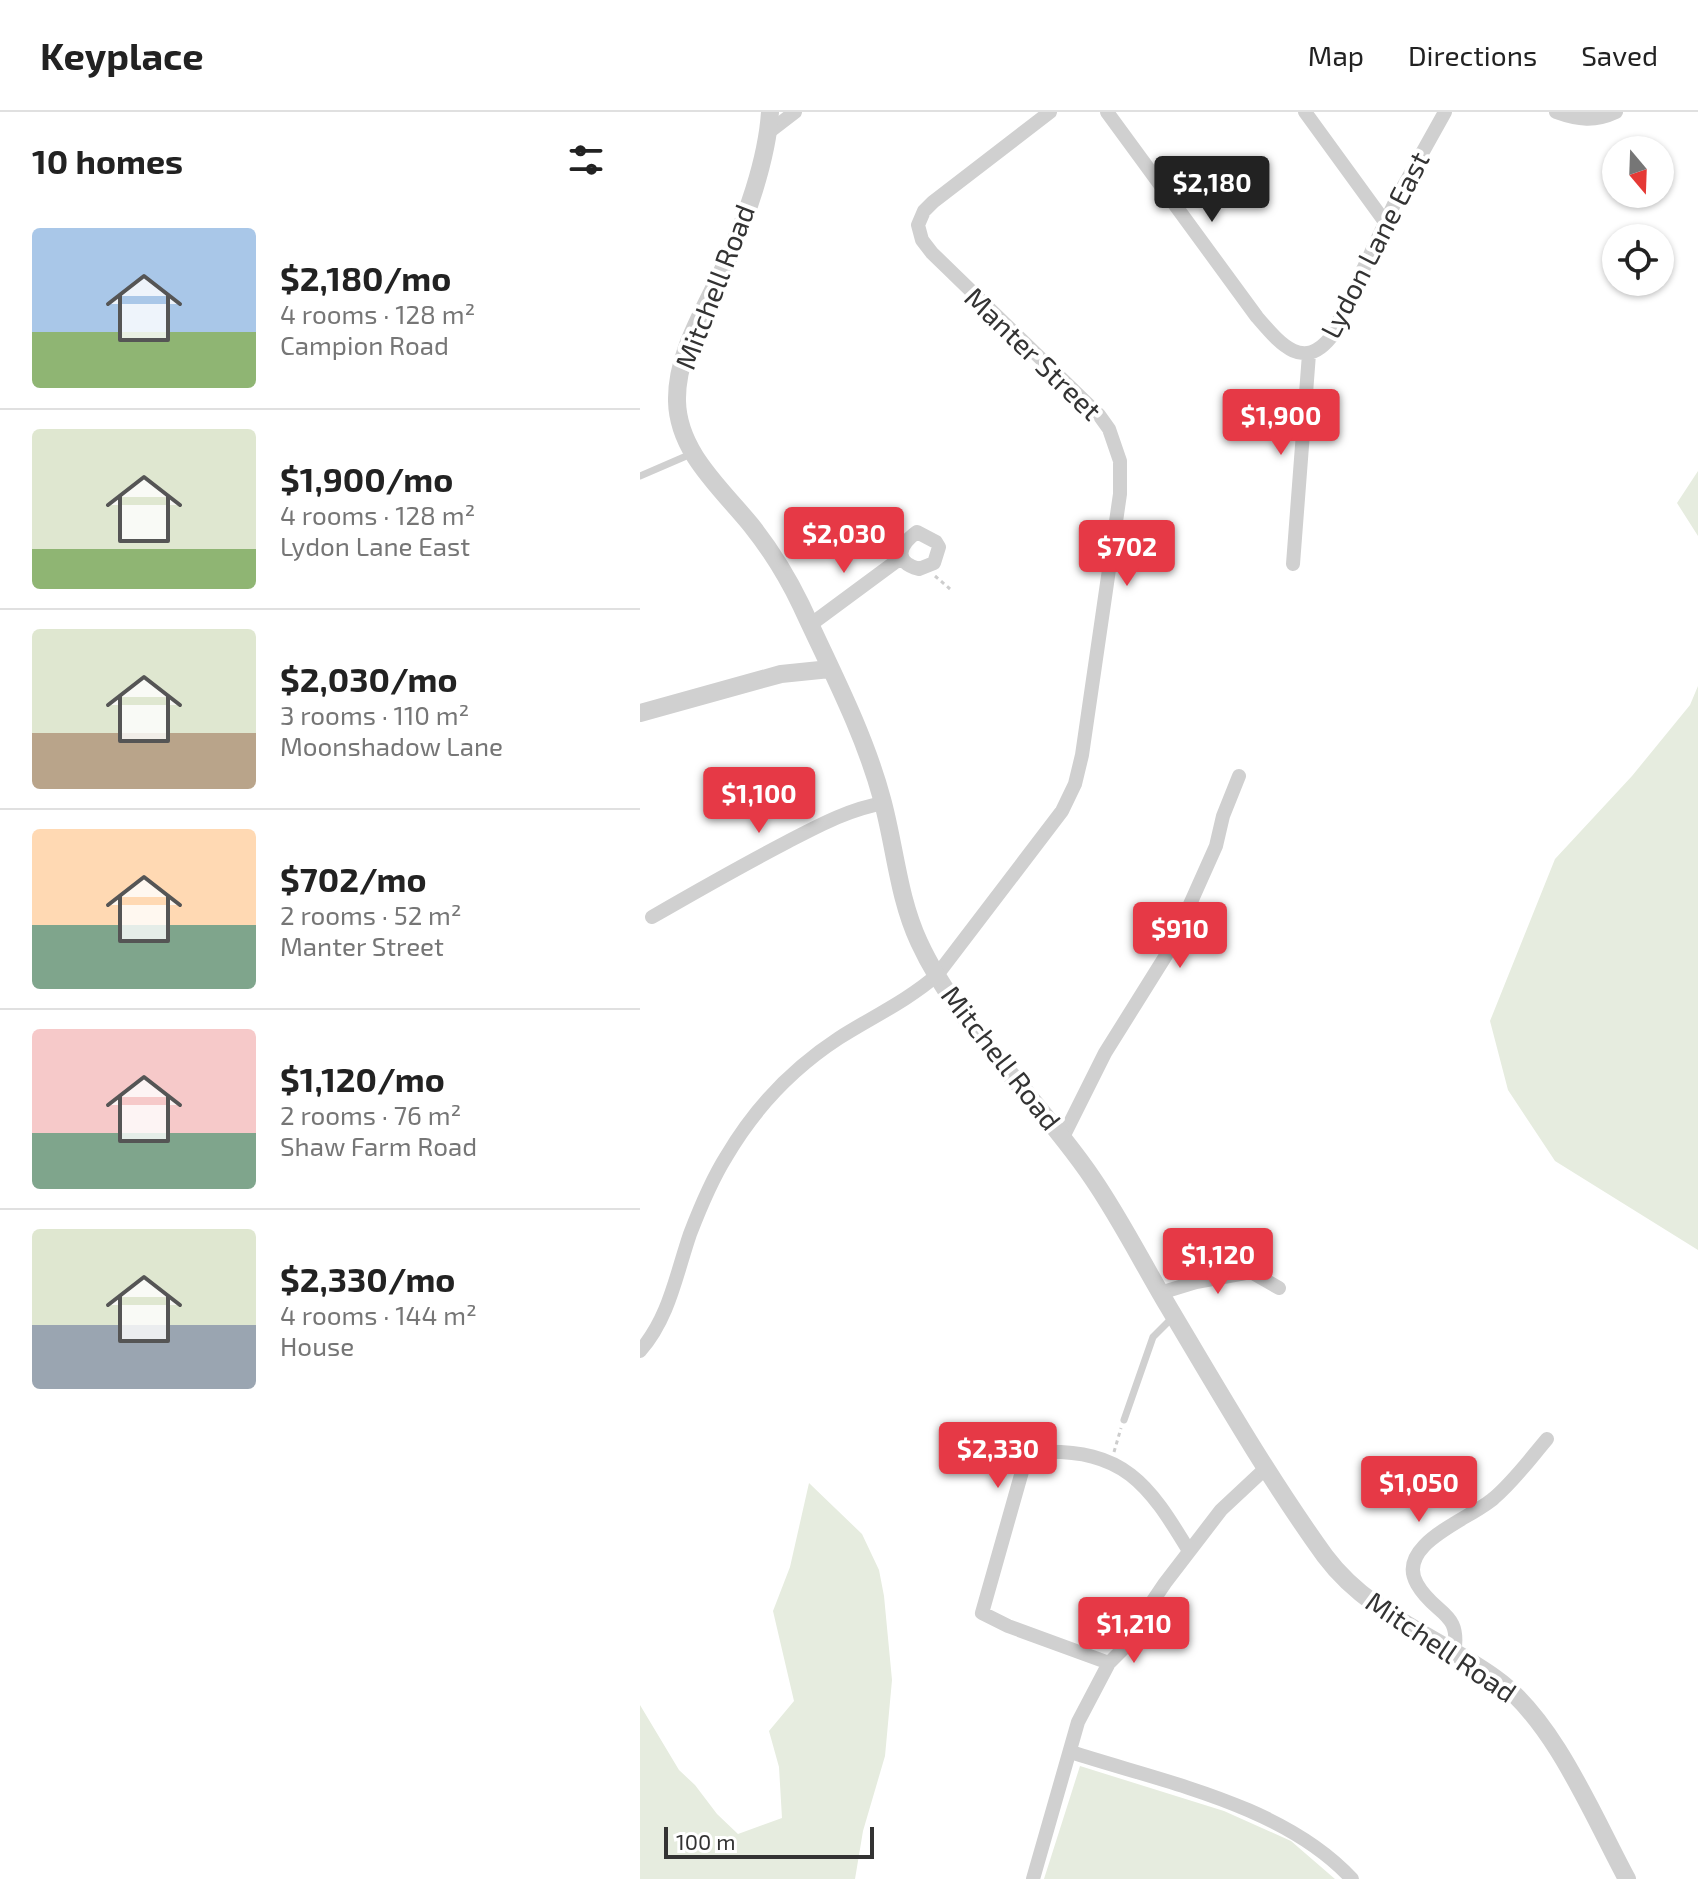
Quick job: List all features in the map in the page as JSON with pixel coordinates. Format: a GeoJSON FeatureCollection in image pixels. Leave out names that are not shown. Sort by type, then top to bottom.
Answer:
{"type":"FeatureCollection","features":[{"type":"Feature","properties":{"kind":"street","name":"Mitchell Road"},"geometry":{"type":"LineString","coordinates":[[770,112],[769,132],[757,175],[729,256],[678,374],[677,407],[686,441],[693,453],[785,573],[830,669],[884,803],[907,911],[919,942],[951,998],[1063,1137],[1102,1192],[1174,1317],[1328,1560],[1374,1606],[1495,1678],[1520,1699],[1559,1753],[1627,1879]]}},
{"type":"Feature","properties":{"kind":"street"},"geometry":{"type":"LineString","coordinates":[[769,132],[795,112]]}},
{"type":"Feature","properties":{"kind":"street","name":"Manter Street"},"geometry":{"type":"LineString","coordinates":[[640,1351],[663,1318],[706,1195],[747,1124],[782,1085],[820,1052],[917,992],[937,975],[1062,811],[1075,784],[1083,751],[1115,542],[1120,461],[1109,429],[1099,415],[953,276],[922,240],[918,225],[924,211],[933,202],[1050,112]]}},
{"type":"Feature","properties":{"kind":"street"},"geometry":{"type":"LineString","coordinates":[[1107,112],[1257,317],[1291,351],[1309,354]]}},
{"type":"Feature","properties":{"kind":"street"},"geometry":{"type":"LineString","coordinates":[[1305,112],[1385,222]]}},
{"type":"Feature","properties":{"kind":"street","name":"Lydon Lane East"},"geometry":{"type":"LineString","coordinates":[[1293,564],[1309,354],[1321,349],[1331,337],[1385,222],[1445,112]]}},
{"type":"Feature","properties":{"kind":"street"},"geometry":{"type":"LineString","coordinates":[[1556,112],[1575,119],[1616,112]]}},
{"type":"Feature","properties":{"kind":"street"},"geometry":{"type":"LineString","coordinates":[[917,532],[936,542],[939,547],[938,558],[928,567],[913,568],[902,557],[901,549],[905,541],[917,532]]}},
{"type":"Feature","properties":{"kind":"street"},"geometry":{"type":"LineString","coordinates":[[810,625],[902,557]]}},
{"type":"Feature","properties":{"kind":"street"},"geometry":{"type":"LineString","coordinates":[[640,713],[781,674],[830,669]]}},
{"type":"Feature","properties":{"kind":"street"},"geometry":{"type":"LineString","coordinates":[[1063,1137],[1105,1053],[1170,949],[1216,846],[1223,816],[1239,776]]}},
{"type":"Feature","properties":{"kind":"street"},"geometry":{"type":"LineString","coordinates":[[652,917],[707,883],[827,822],[849,812],[884,803]]}},
{"type":"Feature","properties":{"kind":"street"},"geometry":{"type":"LineString","coordinates":[[1160,1293],[1196,1282],[1251,1272],[1279,1288]]}},
{"type":"Feature","properties":{"kind":"street"},"geometry":{"type":"LineString","coordinates":[[1454,1654],[1458,1635],[1453,1622],[1418,1587],[1412,1575],[1412,1564],[1431,1538],[1480,1511],[1495,1498],[1547,1439]]}},
{"type":"Feature","properties":{"kind":"street"},"geometry":{"type":"LineString","coordinates":[[1109,1663],[982,1613],[1023,1468],[1039,1452],[1066,1451],[1111,1463],[1142,1483],[1164,1510],[1189,1551]]}},
{"type":"Feature","properties":{"kind":"street"},"geometry":{"type":"LineString","coordinates":[[1033,1879],[1078,1722],[1109,1663],[1125,1647],[1142,1617],[1221,1510],[1267,1467]]}},
{"type":"Feature","properties":{"kind":"street"},"geometry":{"type":"LineString","coordinates":[[1071,1752],[1219,1799],[1282,1825],[1333,1858],[1352,1879]]}},
{"type":"Feature","properties":{"kind":"lane"},"geometry":{"type":"LineString","coordinates":[[640,476],[693,453]]}},
{"type":"Feature","properties":{"kind":"lane"},"geometry":{"type":"LineString","coordinates":[[1124,1420],[1153,1337],[1174,1317]]}},
{"type":"Feature","properties":{"kind":"path"},"geometry":{"type":"LineString","coordinates":[[928,567],[950,589]]}},
{"type":"Feature","properties":{"kind":"path"},"geometry":{"type":"LineString","coordinates":[[1111,1463],[1124,1420]]}},
{"type":"Feature","properties":{"kind":"shaded area"},"geometry":{"type":"Polygon","coordinates":[[[1698,471],[1698,536],[1677,503],[1698,471]]]}},
{"type":"Feature","properties":{"kind":"shaded area"},"geometry":{"type":"Polygon","coordinates":[[[1698,686],[1698,1250],[1555,1161],[1508,1090],[1490,1021],[1555,859],[1632,776],[1690,705],[1698,686]]]}},
{"type":"Feature","properties":{"kind":"shaded area"},"geometry":{"type":"Polygon","coordinates":[[[809,1483],[862,1534],[879,1570],[884,1596],[892,1680],[885,1756],[863,1831],[855,1879],[640,1879],[640,1705],[679,1770],[738,1834],[782,1818],[779,1767],[769,1731],[794,1701],[773,1611],[790,1567],[809,1483]]]}},
{"type":"Feature","properties":{"kind":"shaded area"},"geometry":{"type":"Polygon","coordinates":[[[1080,1766],[1224,1811],[1291,1841],[1335,1879],[1044,1879],[1080,1766]]]}}]}
